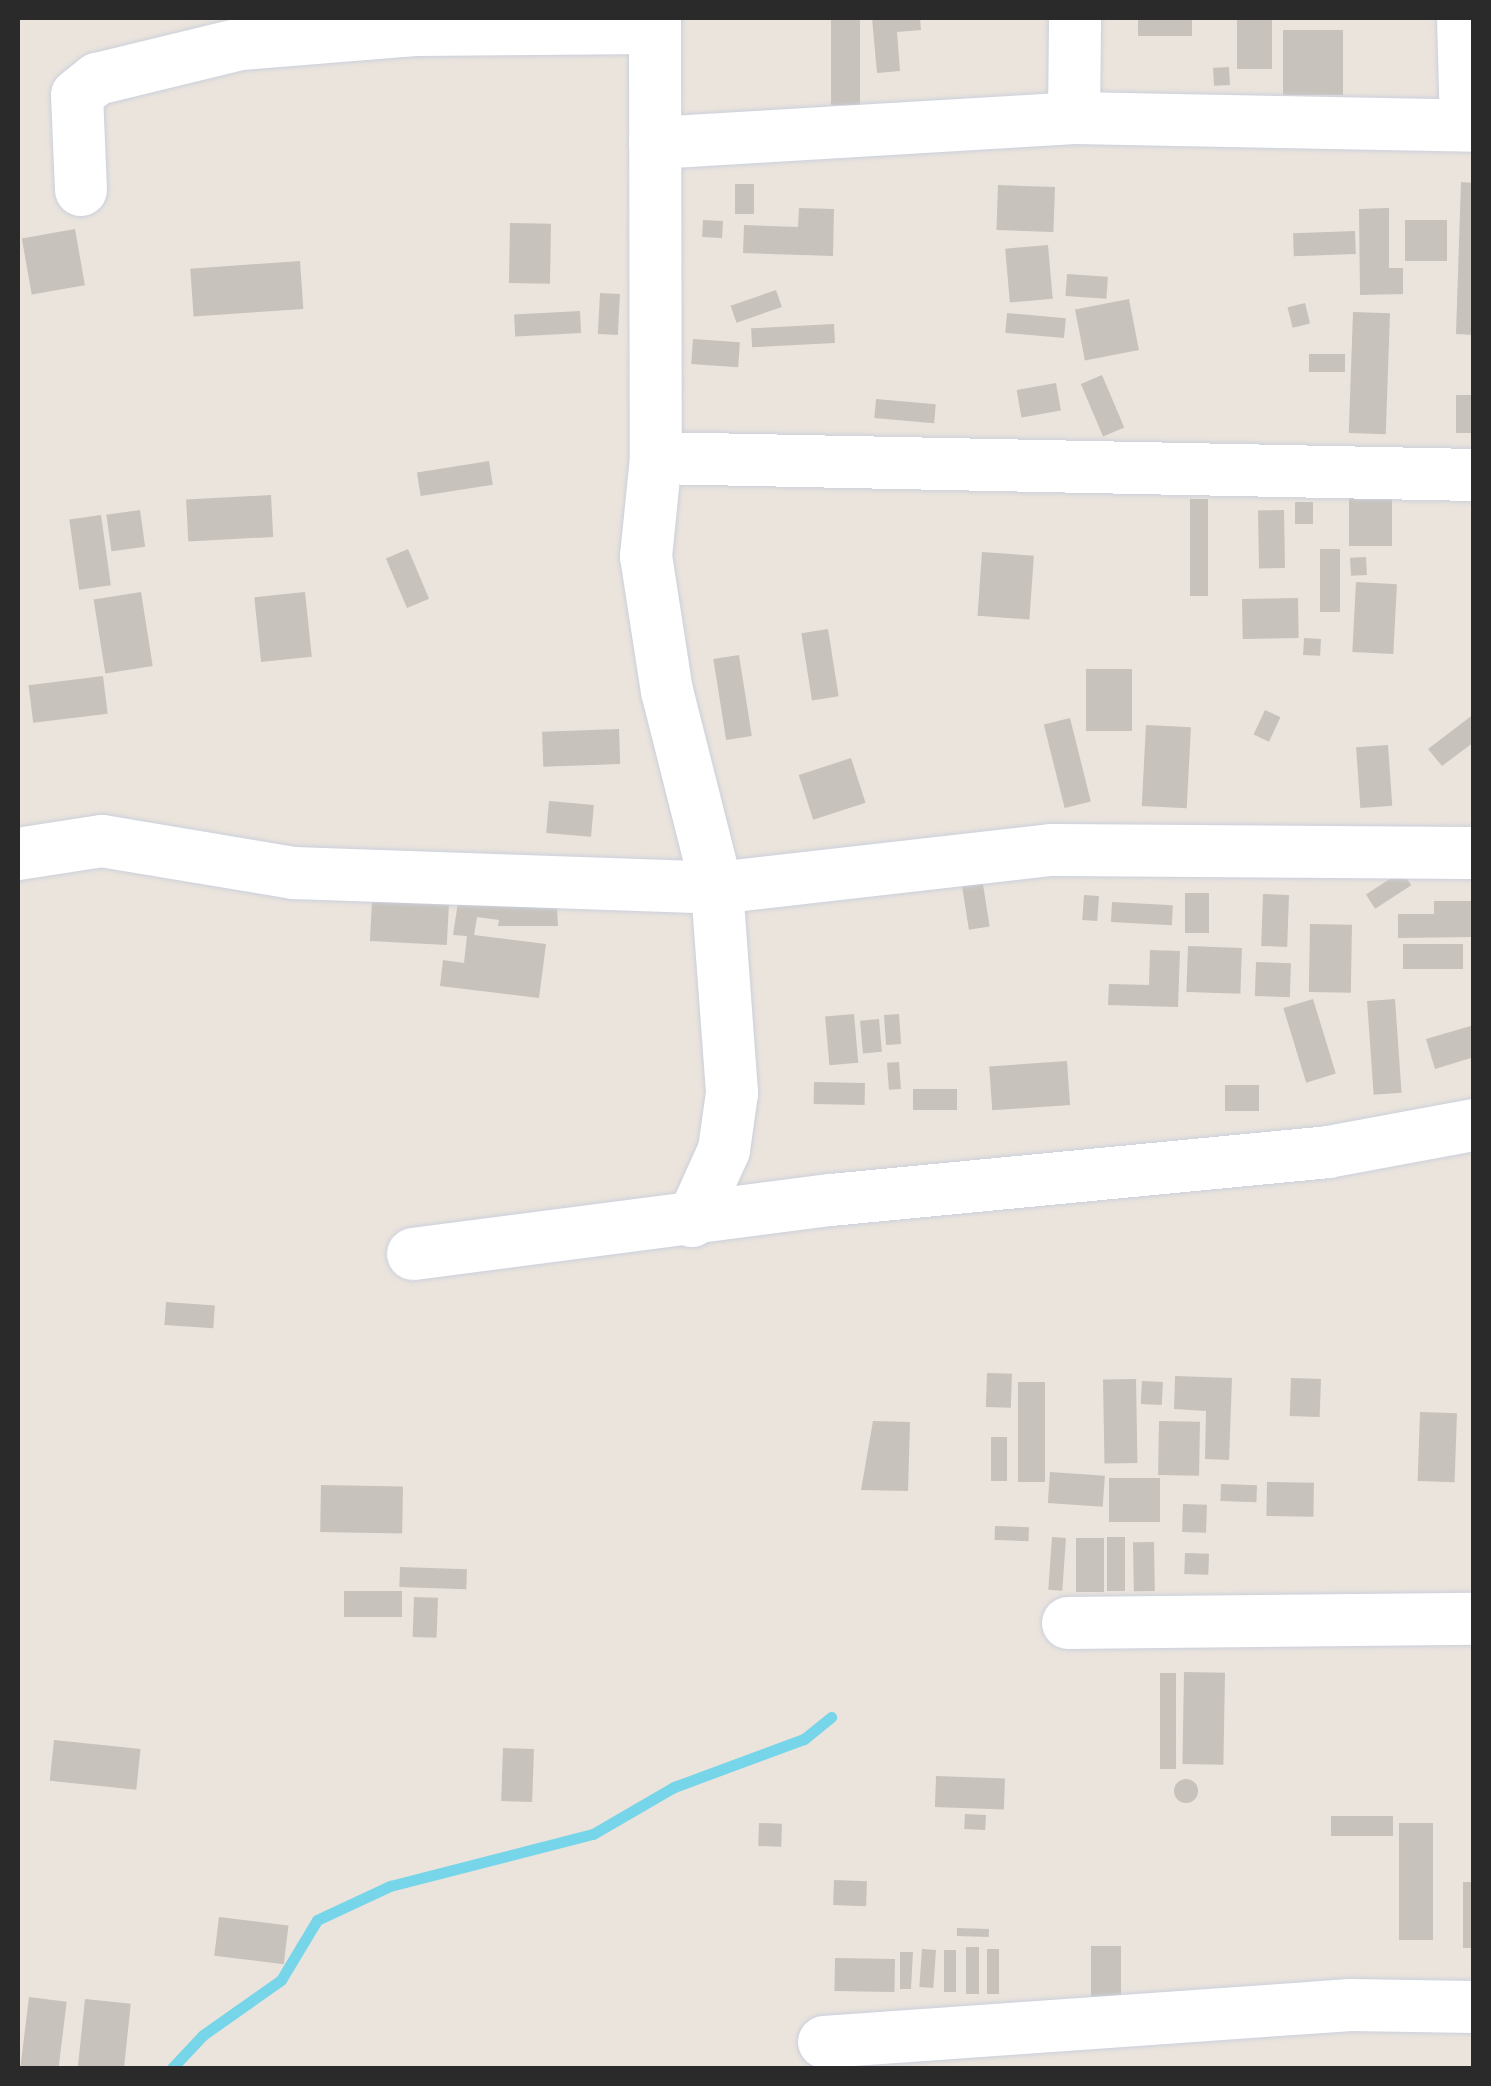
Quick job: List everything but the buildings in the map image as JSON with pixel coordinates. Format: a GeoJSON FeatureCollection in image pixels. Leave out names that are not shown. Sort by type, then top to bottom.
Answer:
{"type":"FeatureCollection","features":[{"type":"Feature","properties":{"kind":"street"},"geometry":{"type":"LineString","coordinates":[[1074,118],[1075,18]]}},
{"type":"Feature","properties":{"kind":"street"},"geometry":{"type":"LineString","coordinates":[[655,142],[1074,118],[1470,126],[1463,18]]}},
{"type":"Feature","properties":{"kind":"street"},"geometry":{"type":"LineString","coordinates":[[81,190],[77,95],[97,79],[241,44],[414,30],[655,23],[656,458],[646,556],[666,691],[717,888],[732,1093],[724,1150],[692,1220]]}},
{"type":"Feature","properties":{"kind":"street"},"geometry":{"type":"LineString","coordinates":[[656,458],[1474,476]]}},
{"type":"Feature","properties":{"kind":"street"},"geometry":{"type":"LineString","coordinates":[[18,854],[102,841],[294,873],[717,888],[1051,850],[1474,853]]}},
{"type":"Feature","properties":{"kind":"street"},"geometry":{"type":"LineString","coordinates":[[413,1254],[831,1200],[1328,1152],[1474,1125]]}},
{"type":"Feature","properties":{"kind":"street"},"geometry":{"type":"LineString","coordinates":[[1068,1623],[1474,1618]]}},
{"type":"Feature","properties":{"kind":"street"},"geometry":{"type":"LineString","coordinates":[[824,2042],[1351,2005],[1474,2006]]}},
{"type":"Feature","properties":{"kind":"waterway"},"geometry":{"type":"LineString","coordinates":[[172,2068],[203,2035],[281,1980],[317,1920],[390,1886],[593,1834],[674,1787],[804,1739],[831,1717]]}}]}
